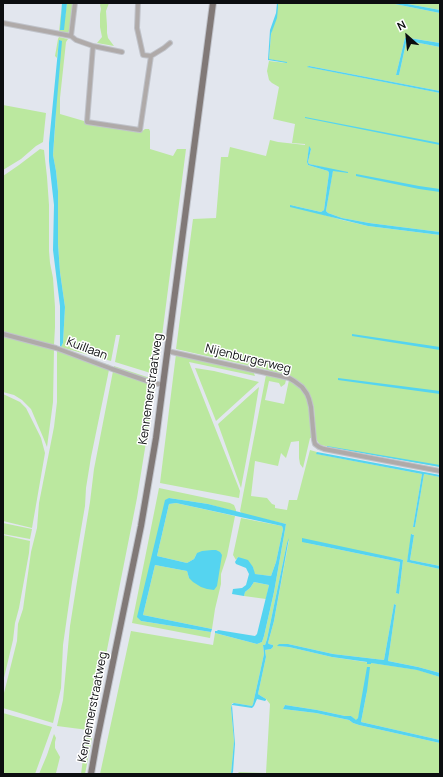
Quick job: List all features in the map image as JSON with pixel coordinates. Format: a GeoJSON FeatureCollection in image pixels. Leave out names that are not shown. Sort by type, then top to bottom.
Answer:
{"type":"FeatureCollection","features":[{"type":"Feature","properties":{"kind":"main road","name":"Kennemerstraatweg"},"geometry":{"type":"LineString","coordinates":[[91,774],[141,526],[156,438],[159,384],[168,350],[213,3]]}},
{"type":"Feature","properties":{"kind":"street"},"geometry":{"type":"LineString","coordinates":[[71,36],[75,3]]}},
{"type":"Feature","properties":{"kind":"street"},"geometry":{"type":"LineString","coordinates":[[138,3],[137,28],[143,55],[151,56],[170,43]]}},
{"type":"Feature","properties":{"kind":"street"},"geometry":{"type":"LineString","coordinates":[[3,23],[71,36],[76,40],[93,46],[122,52]]}},
{"type":"Feature","properties":{"kind":"street"},"geometry":{"type":"LineString","coordinates":[[93,46],[86,122],[140,130],[151,56]]}},
{"type":"Feature","properties":{"kind":"street","name":"Kuillaan"},"geometry":{"type":"LineString","coordinates":[[3,334],[56,348],[112,369],[159,384]]}},
{"type":"Feature","properties":{"kind":"street","name":"Nijenburgerweg"},"geometry":{"type":"LineString","coordinates":[[168,350],[289,378],[294,381],[302,387],[307,394],[311,407],[315,444],[324,450],[440,471]]}},
{"type":"Feature","properties":{"kind":"green space"},"geometry":{"type":"Polygon","coordinates":[[[62,3],[61,16],[63,30],[67,3],[73,3],[68,33],[59,32],[62,3]]]}},
{"type":"Feature","properties":{"kind":"green space"},"geometry":{"type":"Polygon","coordinates":[[[101,3],[109,3],[106,11],[107,33],[108,38],[114,46],[97,43],[102,37],[100,27],[101,3]]]}},
{"type":"Feature","properties":{"kind":"green space"},"geometry":{"type":"Polygon","coordinates":[[[278,3],[390,3],[440,13],[440,43],[405,38],[396,75],[399,75],[406,43],[409,41],[440,47],[440,91],[308,67],[440,93],[440,232],[369,223],[342,218],[328,213],[326,211],[333,170],[347,173],[309,164],[308,162],[311,149],[309,147],[307,162],[308,165],[328,171],[329,173],[324,210],[321,212],[290,205],[368,226],[440,235],[440,467],[320,445],[316,439],[314,407],[309,394],[282,375],[264,369],[176,349],[193,219],[216,218],[221,157],[228,157],[230,147],[266,156],[270,140],[305,145],[292,143],[295,124],[273,119],[279,87],[269,80],[267,71],[269,61],[287,63],[269,59],[271,34],[278,3]]]}},
{"type":"Feature","properties":{"kind":"green space"},"geometry":{"type":"Polygon","coordinates":[[[402,3],[440,3],[440,10],[402,3]]]}},
{"type":"Feature","properties":{"kind":"green space"},"geometry":{"type":"Polygon","coordinates":[[[59,37],[68,39],[66,42],[60,98],[60,114],[87,123],[138,132],[149,129],[150,149],[173,156],[177,149],[186,149],[157,375],[115,362],[120,335],[116,335],[111,361],[61,347],[63,343],[65,307],[60,272],[58,244],[58,191],[53,155],[59,41],[57,58],[55,56],[59,37]]]}},
{"type":"Feature","properties":{"kind":"green space"},"geometry":{"type":"Polygon","coordinates":[[[3,105],[46,113],[43,142],[21,159],[3,170],[3,105]]]}},
{"type":"Feature","properties":{"kind":"green space"},"geometry":{"type":"Polygon","coordinates":[[[40,149],[44,150],[49,205],[49,251],[55,307],[54,345],[3,332],[3,176],[40,149]]]}},
{"type":"Feature","properties":{"kind":"green space"},"geometry":{"type":"Polygon","coordinates":[[[3,335],[54,349],[53,402],[47,447],[31,409],[22,400],[14,395],[3,392],[3,335]]]}},
{"type":"Feature","properties":{"kind":"green space"},"geometry":{"type":"Polygon","coordinates":[[[57,351],[110,365],[86,488],[85,506],[63,645],[61,688],[53,723],[3,708],[3,697],[17,641],[18,624],[23,609],[31,552],[37,528],[39,503],[54,427],[57,402],[57,351]]]}},
{"type":"Feature","properties":{"kind":"green space"},"geometry":{"type":"Polygon","coordinates":[[[176,354],[253,371],[255,376],[189,362],[240,491],[239,498],[160,483],[176,354]]]}},
{"type":"Feature","properties":{"kind":"green space"},"geometry":{"type":"Polygon","coordinates":[[[114,366],[156,380],[137,498],[92,728],[88,730],[57,726],[63,700],[70,626],[94,469],[114,366]]]}},
{"type":"Feature","properties":{"kind":"green space"},"geometry":{"type":"Polygon","coordinates":[[[195,368],[214,371],[259,382],[216,421],[195,368]]]}},
{"type":"Feature","properties":{"kind":"green space"},"geometry":{"type":"Polygon","coordinates":[[[266,375],[286,380],[285,384],[281,387],[279,383],[269,381],[265,400],[284,404],[289,380],[301,389],[307,396],[312,438],[310,438],[303,468],[300,464],[299,458],[299,441],[291,442],[286,458],[281,453],[278,466],[255,461],[251,496],[267,498],[272,504],[275,505],[275,508],[287,510],[289,500],[297,500],[310,450],[317,452],[317,454],[422,474],[413,527],[415,527],[424,474],[440,477],[440,566],[410,560],[414,535],[412,534],[407,562],[440,569],[440,673],[388,661],[396,605],[394,604],[384,660],[333,654],[288,644],[278,646],[289,647],[332,657],[418,670],[440,677],[440,740],[361,722],[367,691],[356,721],[351,716],[317,710],[285,705],[283,709],[316,713],[349,720],[359,725],[440,743],[440,774],[237,774],[239,772],[266,773],[270,704],[266,699],[258,694],[266,657],[265,650],[273,647],[273,645],[268,643],[274,621],[289,540],[287,543],[267,639],[265,645],[263,646],[264,654],[253,704],[252,706],[232,703],[231,708],[234,741],[231,774],[100,774],[131,631],[213,645],[215,633],[257,644],[262,642],[274,592],[286,524],[242,514],[240,511],[266,375]],[[302,542],[400,562],[396,593],[399,594],[403,560],[302,542]]]}},
{"type":"Feature","properties":{"kind":"green space"},"geometry":{"type":"Polygon","coordinates":[[[259,387],[252,429],[241,488],[218,424],[259,387]]]}},
{"type":"Feature","properties":{"kind":"green space"},"geometry":{"type":"Polygon","coordinates":[[[3,394],[20,402],[26,408],[41,438],[45,453],[32,528],[3,521],[3,394]]]}},
{"type":"Feature","properties":{"kind":"green space"},"geometry":{"type":"Polygon","coordinates":[[[159,488],[230,503],[234,505],[236,510],[236,512],[208,504],[169,498],[138,617],[141,621],[211,632],[210,638],[132,623],[159,488]]]}},
{"type":"Feature","properties":{"kind":"green space"},"geometry":{"type":"Polygon","coordinates":[[[176,503],[235,516],[227,556],[221,574],[221,584],[212,629],[143,615],[155,565],[187,571],[189,578],[197,553],[194,559],[187,563],[157,556],[169,504],[176,503]]]}},
{"type":"Feature","properties":{"kind":"green space"},"geometry":{"type":"Polygon","coordinates":[[[241,518],[282,526],[283,529],[276,562],[271,576],[254,574],[253,567],[238,557],[236,560],[233,555],[241,518]]]}},
{"type":"Feature","properties":{"kind":"green space"},"geometry":{"type":"Polygon","coordinates":[[[3,523],[32,529],[30,539],[3,534],[3,523]]]}},
{"type":"Feature","properties":{"kind":"green space"},"geometry":{"type":"Polygon","coordinates":[[[3,535],[30,541],[13,640],[3,682],[3,535]]]}},
{"type":"Feature","properties":{"kind":"green space"},"geometry":{"type":"Polygon","coordinates":[[[254,582],[269,585],[266,599],[244,596],[245,592],[254,582]]]}},
{"type":"Feature","properties":{"kind":"green space"},"geometry":{"type":"Polygon","coordinates":[[[3,713],[52,727],[35,774],[3,774],[3,713]]]}},
{"type":"Feature","properties":{"kind":"green space"},"geometry":{"type":"Polygon","coordinates":[[[54,734],[56,738],[55,748],[60,757],[56,773],[39,774],[47,755],[54,734]]]}},
{"type":"Feature","properties":{"kind":"green space"},"geometry":{"type":"Polygon","coordinates":[[[86,737],[92,738],[85,774],[81,774],[86,737]]]}},
{"type":"Feature","properties":{"kind":"water"},"geometry":{"type":"Polygon","coordinates":[[[62,3],[67,3],[64,30],[60,30],[62,3]]]}},
{"type":"Feature","properties":{"kind":"water"},"geometry":{"type":"Polygon","coordinates":[[[277,3],[277,18],[271,34],[269,59],[287,63],[268,60],[270,30],[276,13],[277,3]]]}},
{"type":"Feature","properties":{"kind":"water"},"geometry":{"type":"Polygon","coordinates":[[[390,3],[402,3],[440,10],[440,13],[390,3]]]}},
{"type":"Feature","properties":{"kind":"water"},"geometry":{"type":"Polygon","coordinates":[[[405,38],[440,43],[440,47],[409,41],[406,43],[399,75],[396,75],[405,38]]]}},
{"type":"Feature","properties":{"kind":"water"},"geometry":{"type":"Polygon","coordinates":[[[59,40],[62,41],[53,155],[58,191],[58,244],[60,272],[65,307],[63,343],[61,347],[60,306],[53,250],[54,205],[49,161],[49,143],[59,40]]]}},
{"type":"Feature","properties":{"kind":"water"},"geometry":{"type":"Polygon","coordinates":[[[309,66],[440,91],[440,93],[307,67],[309,66]]]}},
{"type":"Feature","properties":{"kind":"water"},"geometry":{"type":"Polygon","coordinates":[[[305,118],[440,143],[440,145],[305,118]]]}},
{"type":"Feature","properties":{"kind":"water"},"geometry":{"type":"Polygon","coordinates":[[[309,146],[311,149],[308,162],[309,164],[348,172],[333,171],[326,211],[328,213],[342,218],[369,223],[440,232],[440,235],[368,226],[290,207],[290,205],[321,212],[324,210],[329,173],[328,171],[308,165],[307,162],[309,146]]]}},
{"type":"Feature","properties":{"kind":"water"},"geometry":{"type":"Polygon","coordinates":[[[356,174],[440,189],[440,192],[356,176],[356,174]]]}},
{"type":"Feature","properties":{"kind":"water"},"geometry":{"type":"Polygon","coordinates":[[[352,334],[440,347],[440,350],[352,336],[352,334]]]}},
{"type":"Feature","properties":{"kind":"water"},"geometry":{"type":"Polygon","coordinates":[[[338,378],[440,391],[440,394],[338,380],[338,378]]]}},
{"type":"Feature","properties":{"kind":"water"},"geometry":{"type":"Polygon","coordinates":[[[327,447],[440,465],[440,467],[327,447]]]}},
{"type":"Feature","properties":{"kind":"water"},"geometry":{"type":"Polygon","coordinates":[[[317,452],[440,475],[440,477],[424,474],[415,527],[413,527],[422,474],[316,454],[317,452]]]}},
{"type":"Feature","properties":{"kind":"water"},"geometry":{"type":"Polygon","coordinates":[[[169,498],[208,504],[286,524],[274,592],[262,642],[257,644],[215,633],[215,631],[218,630],[255,636],[257,634],[269,585],[254,582],[245,592],[244,596],[232,594],[233,589],[242,588],[246,585],[249,574],[246,568],[236,564],[235,562],[238,557],[248,560],[253,567],[255,574],[271,576],[276,562],[283,529],[282,526],[176,503],[169,504],[157,556],[187,563],[194,559],[197,553],[202,551],[216,550],[220,552],[222,555],[217,586],[214,590],[201,587],[189,578],[187,571],[155,565],[143,615],[212,629],[211,632],[141,621],[137,617],[165,500],[169,498]]]}},
{"type":"Feature","properties":{"kind":"water"},"geometry":{"type":"Polygon","coordinates":[[[411,534],[414,535],[410,560],[440,566],[440,569],[407,562],[411,534]]]}},
{"type":"Feature","properties":{"kind":"water"},"geometry":{"type":"Polygon","coordinates":[[[289,538],[274,621],[268,643],[273,645],[273,647],[265,650],[266,657],[258,694],[266,700],[257,699],[252,708],[232,705],[235,744],[233,772],[231,774],[234,741],[231,708],[232,704],[234,703],[252,706],[253,704],[264,654],[263,645],[265,645],[267,639],[289,538]]]}},
{"type":"Feature","properties":{"kind":"water"},"geometry":{"type":"Polygon","coordinates":[[[302,538],[403,560],[399,594],[396,593],[400,562],[302,542],[302,538]]]}},
{"type":"Feature","properties":{"kind":"water"},"geometry":{"type":"Polygon","coordinates":[[[394,604],[396,605],[388,661],[440,673],[440,677],[417,670],[371,663],[367,664],[367,662],[332,657],[289,647],[277,646],[279,644],[288,644],[333,654],[384,660],[394,604]]]}},
{"type":"Feature","properties":{"kind":"water"},"geometry":{"type":"Polygon","coordinates":[[[367,667],[370,667],[361,722],[440,740],[440,743],[359,725],[349,720],[316,713],[283,709],[285,705],[351,716],[356,720],[358,718],[367,667]]]}}]}
